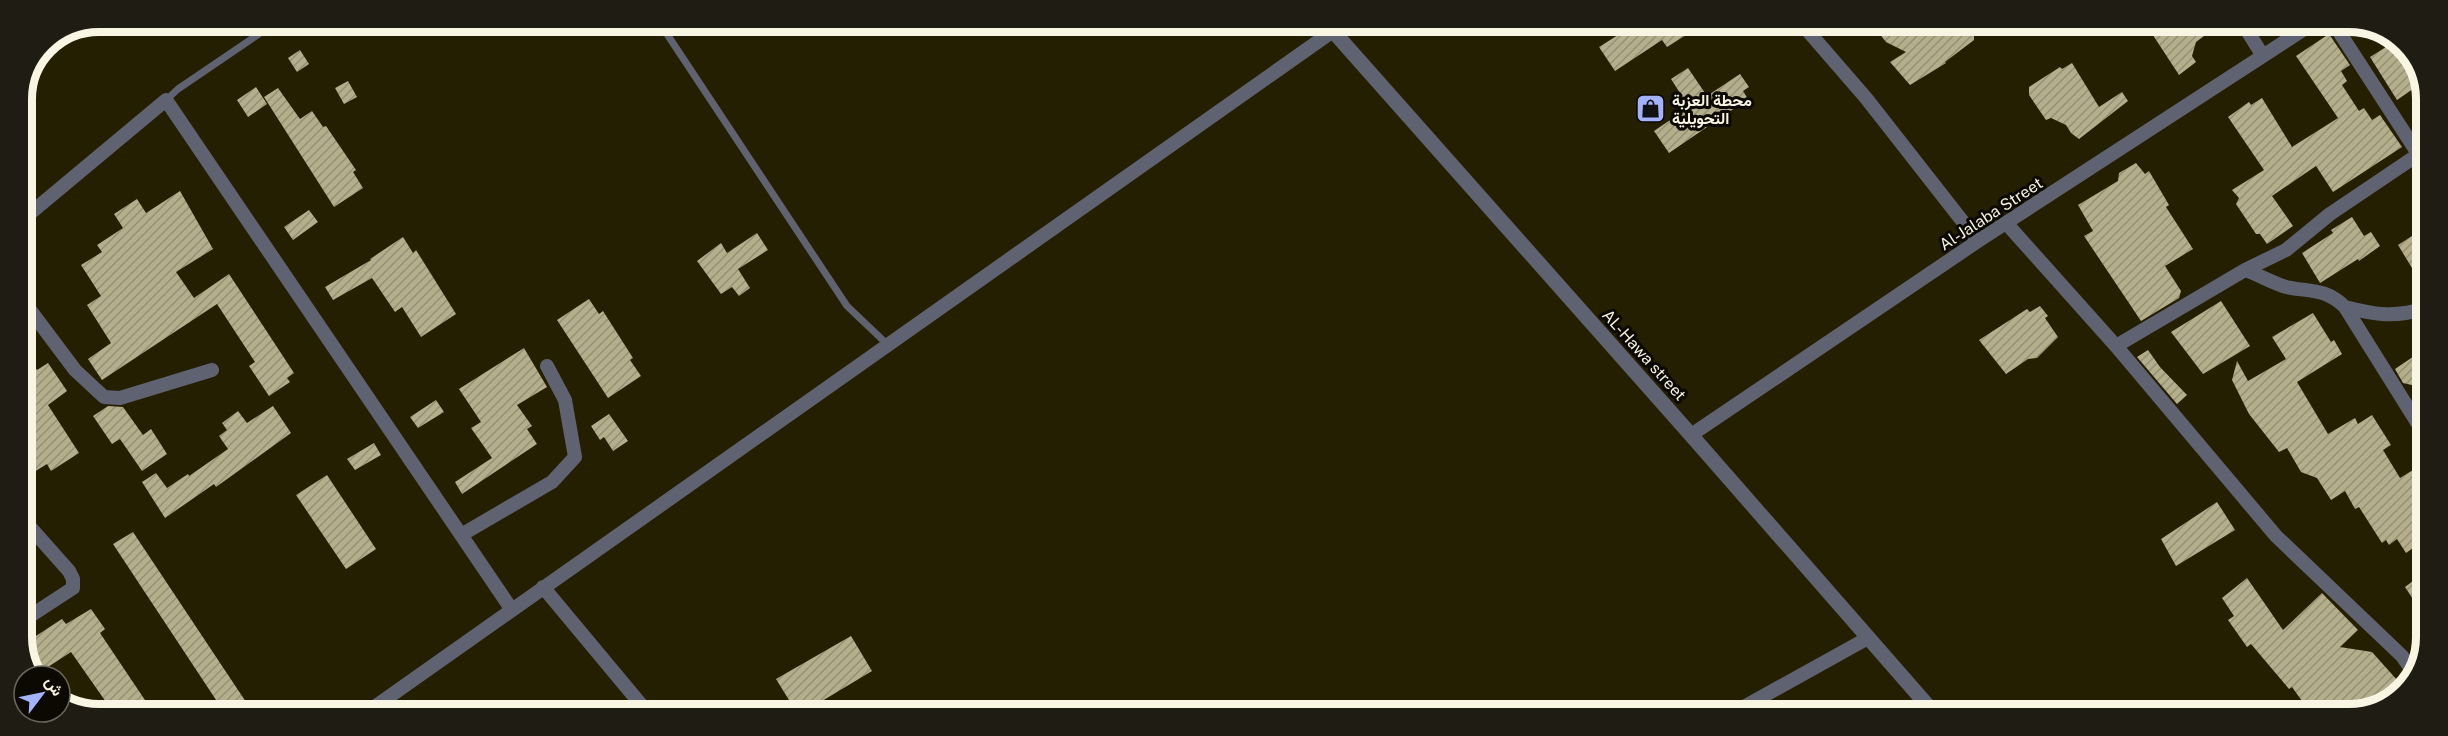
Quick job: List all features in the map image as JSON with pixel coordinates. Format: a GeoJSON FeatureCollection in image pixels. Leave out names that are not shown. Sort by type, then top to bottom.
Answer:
{"type":"FeatureCollection","features":[{"type":"Feature","properties":{"kind":"street"},"geometry":{"type":"LineString","coordinates":[[379,704],[888,345],[1322,32]]}},
{"type":"Feature","properties":{"kind":"street","name":"AL-Hawa street"},"geometry":{"type":"LineString","coordinates":[[1333,32],[1926,704]]}},
{"type":"Feature","properties":{"kind":"street"},"geometry":{"type":"LineString","coordinates":[[1809,32],[1866,98],[1978,242]]}},
{"type":"Feature","properties":{"kind":"street"},"geometry":{"type":"LineString","coordinates":[[2248,32],[2263,56]]}},
{"type":"Feature","properties":{"kind":"street","name":"Al-Jalaba Street"},"geometry":{"type":"LineString","coordinates":[[1691,435],[1978,242],[2300,32]]}},
{"type":"Feature","properties":{"kind":"street"},"geometry":{"type":"LineString","coordinates":[[2339,32],[2416,149]]}},
{"type":"Feature","properties":{"kind":"street"},"geometry":{"type":"LineString","coordinates":[[32,212],[166,100],[512,610]]}},
{"type":"Feature","properties":{"kind":"street"},"geometry":{"type":"LineString","coordinates":[[2116,346],[2246,270],[2286,250],[2330,214],[2416,164]]}},
{"type":"Feature","properties":{"kind":"street"},"geometry":{"type":"LineString","coordinates":[[2007,224],[2116,346],[2276,536],[2402,656],[2410,667]]}},
{"type":"Feature","properties":{"kind":"street"},"geometry":{"type":"LineString","coordinates":[[2246,270],[2286,286],[2314,290],[2334,297],[2344,307],[2416,416]]}},
{"type":"Feature","properties":{"kind":"street"},"geometry":{"type":"LineString","coordinates":[[2344,307],[2387,316],[2416,311]]}},
{"type":"Feature","properties":{"kind":"street"},"geometry":{"type":"LineString","coordinates":[[32,313],[75,370],[104,397],[120,398],[212,370]]}},
{"type":"Feature","properties":{"kind":"street"},"geometry":{"type":"LineString","coordinates":[[461,535],[552,482],[575,458],[565,400],[548,366]]}},
{"type":"Feature","properties":{"kind":"street"},"geometry":{"type":"LineString","coordinates":[[32,529],[69,571],[73,588],[32,615]]}},
{"type":"Feature","properties":{"kind":"street"},"geometry":{"type":"LineString","coordinates":[[543,587],[640,704]]}},
{"type":"Feature","properties":{"kind":"street"},"geometry":{"type":"LineString","coordinates":[[1749,704],[1868,638]]}},
{"type":"Feature","properties":{"kind":"lane"},"geometry":{"type":"LineString","coordinates":[[166,100],[178,89],[262,32]]}},
{"type":"Feature","properties":{"kind":"lane"},"geometry":{"type":"LineString","coordinates":[[666,32],[847,306],[888,345]]}},
{"type":"Feature","properties":{"kind":"building"},"geometry":{"type":"Polygon","coordinates":[[[1623,32],[1691,32],[1667,47],[1662,40],[1615,71],[1599,47],[1623,32]]]}},
{"type":"Feature","properties":{"kind":"building"},"geometry":{"type":"Polygon","coordinates":[[[1878,32],[1972,32],[1974,35],[1974,40],[1946,63],[1910,85],[1890,62],[1906,52],[1886,42],[1878,32]]]}},
{"type":"Feature","properties":{"kind":"building"},"geometry":{"type":"Polygon","coordinates":[[[2151,32],[2201,32],[2204,36],[2196,42],[2192,56],[2196,62],[2179,75],[2151,32]]]}},
{"type":"Feature","properties":{"kind":"building"},"geometry":{"type":"Polygon","coordinates":[[[2329,34],[2350,65],[2341,71],[2347,81],[2342,85],[2359,111],[2364,108],[2372,120],[2380,115],[2402,147],[2333,192],[2316,166],[2272,196],[2293,226],[2267,244],[2260,234],[2256,234],[2236,204],[2239,198],[2232,190],[2264,170],[2228,117],[2249,102],[2251,105],[2262,98],[2292,147],[2338,118],[2296,56],[2329,34]]]}},
{"type":"Feature","properties":{"kind":"building"},"geometry":{"type":"Polygon","coordinates":[[[2381,39],[2403,58],[2410,69],[2415,86],[2397,100],[2370,57],[2386,47],[2381,39]]]}},
{"type":"Feature","properties":{"kind":"building"},"geometry":{"type":"Polygon","coordinates":[[[300,50],[309,64],[297,72],[288,58],[300,50]]]}},
{"type":"Feature","properties":{"kind":"building"},"geometry":{"type":"Polygon","coordinates":[[[2072,63],[2099,107],[2122,92],[2128,101],[2079,139],[2066,125],[2051,118],[2046,120],[2029,95],[2029,87],[2060,67],[2062,69],[2072,63]]]}},
{"type":"Feature","properties":{"kind":"building"},"geometry":{"type":"Polygon","coordinates":[[[1688,68],[1707,96],[1740,74],[1749,87],[1743,91],[1748,99],[1669,153],[1654,131],[1689,107],[1671,79],[1688,68]]]}},
{"type":"Feature","properties":{"kind":"building"},"geometry":{"type":"Polygon","coordinates":[[[348,81],[357,97],[344,104],[335,88],[348,81]]]}},
{"type":"Feature","properties":{"kind":"building"},"geometry":{"type":"Polygon","coordinates":[[[256,87],[267,104],[248,117],[237,100],[256,87]]]}},
{"type":"Feature","properties":{"kind":"building"},"geometry":{"type":"Polygon","coordinates":[[[278,88],[300,119],[312,111],[323,127],[326,126],[356,170],[353,172],[363,188],[334,207],[264,97],[278,88]]]}},
{"type":"Feature","properties":{"kind":"building"},"geometry":{"type":"Polygon","coordinates":[[[2136,163],[2145,174],[2149,171],[2169,205],[2166,207],[2193,249],[2165,266],[2181,291],[2179,298],[2141,321],[2084,236],[2093,231],[2078,205],[2118,181],[2119,173],[2136,163]]]}},
{"type":"Feature","properties":{"kind":"building"},"geometry":{"type":"Polygon","coordinates":[[[180,191],[213,249],[176,272],[194,298],[229,274],[294,373],[287,378],[290,382],[269,396],[249,366],[255,362],[217,304],[102,380],[88,359],[111,343],[87,305],[101,296],[81,265],[102,252],[97,245],[123,228],[114,214],[137,199],[146,213],[180,191]]]}},
{"type":"Feature","properties":{"kind":"building"},"geometry":{"type":"Polygon","coordinates":[[[309,210],[318,222],[293,240],[284,227],[309,210]]]}},
{"type":"Feature","properties":{"kind":"building"},"geometry":{"type":"Polygon","coordinates":[[[2352,217],[2364,236],[2371,232],[2380,246],[2320,283],[2302,253],[2333,233],[2331,230],[2352,217]]]}},
{"type":"Feature","properties":{"kind":"building"},"geometry":{"type":"Polygon","coordinates":[[[757,233],[768,250],[738,269],[750,288],[739,296],[732,287],[721,294],[697,261],[721,243],[727,253],[757,233]]]}},
{"type":"Feature","properties":{"kind":"building"},"geometry":{"type":"Polygon","coordinates":[[[2416,233],[2416,275],[2398,245],[2416,233]]]}},
{"type":"Feature","properties":{"kind":"building"},"geometry":{"type":"Polygon","coordinates":[[[403,237],[413,253],[416,250],[456,314],[421,337],[402,307],[395,312],[372,278],[333,300],[325,287],[371,260],[403,237]]]}},
{"type":"Feature","properties":{"kind":"building"},"geometry":{"type":"Polygon","coordinates":[[[589,299],[599,314],[603,311],[633,358],[630,360],[641,376],[608,398],[557,320],[589,299]]]}},
{"type":"Feature","properties":{"kind":"building"},"geometry":{"type":"Polygon","coordinates":[[[2221,301],[2250,346],[2203,374],[2171,332],[2221,301]]]}},
{"type":"Feature","properties":{"kind":"building"},"geometry":{"type":"Polygon","coordinates":[[[2040,306],[2048,316],[2045,318],[2058,337],[2037,358],[2028,359],[2006,374],[1979,340],[2027,309],[2030,312],[2040,306]]]}},
{"type":"Feature","properties":{"kind":"building"},"geometry":{"type":"Polygon","coordinates":[[[2313,313],[2331,342],[2334,340],[2342,354],[2297,382],[2328,434],[2355,418],[2358,424],[2372,415],[2391,445],[2383,450],[2400,478],[2416,468],[2416,546],[2406,553],[2397,539],[2389,545],[2386,540],[2382,543],[2359,507],[2355,509],[2345,491],[2331,500],[2317,478],[2301,472],[2287,448],[2279,452],[2249,414],[2232,380],[2237,361],[2248,381],[2286,359],[2272,337],[2313,313]]]}},
{"type":"Feature","properties":{"kind":"building"},"geometry":{"type":"Polygon","coordinates":[[[524,348],[547,387],[517,405],[532,426],[527,429],[537,444],[462,494],[455,482],[492,458],[471,428],[481,422],[459,389],[524,348]]]}},
{"type":"Feature","properties":{"kind":"building"},"geometry":{"type":"Polygon","coordinates":[[[2148,350],[2160,367],[2187,395],[2177,404],[2137,357],[2148,350]]]}},
{"type":"Feature","properties":{"kind":"building"},"geometry":{"type":"Polygon","coordinates":[[[2416,355],[2416,386],[2403,383],[2395,369],[2416,355]]]}},
{"type":"Feature","properties":{"kind":"building"},"geometry":{"type":"Polygon","coordinates":[[[32,362],[37,370],[48,363],[67,391],[48,405],[79,453],[51,471],[47,464],[32,473],[32,362]]]}},
{"type":"Feature","properties":{"kind":"building"},"geometry":{"type":"Polygon","coordinates":[[[436,400],[444,412],[418,428],[410,417],[436,400]]]}},
{"type":"Feature","properties":{"kind":"building"},"geometry":{"type":"Polygon","coordinates":[[[108,406],[123,407],[143,435],[151,429],[167,454],[142,471],[120,439],[112,444],[93,416],[108,406]]]}},
{"type":"Feature","properties":{"kind":"building"},"geometry":{"type":"Polygon","coordinates":[[[273,406],[291,433],[216,487],[214,484],[165,518],[142,482],[156,473],[167,488],[188,474],[189,476],[228,449],[219,436],[227,430],[222,423],[238,411],[247,423],[273,406]]]}},
{"type":"Feature","properties":{"kind":"building"},"geometry":{"type":"Polygon","coordinates":[[[609,414],[628,441],[613,451],[604,437],[600,440],[591,426],[609,414]]]}},
{"type":"Feature","properties":{"kind":"building"},"geometry":{"type":"Polygon","coordinates":[[[374,443],[381,455],[355,470],[347,459],[374,443]]]}},
{"type":"Feature","properties":{"kind":"building"},"geometry":{"type":"Polygon","coordinates":[[[327,475],[376,549],[346,569],[296,495],[327,475]]]}},
{"type":"Feature","properties":{"kind":"building"},"geometry":{"type":"Polygon","coordinates":[[[2217,502],[2235,530],[2176,566],[2161,539],[2217,502]]]}},
{"type":"Feature","properties":{"kind":"building"},"geometry":{"type":"Polygon","coordinates":[[[133,532],[247,704],[219,704],[113,544],[133,532]]]}},
{"type":"Feature","properties":{"kind":"building"},"geometry":{"type":"Polygon","coordinates":[[[2247,578],[2283,630],[2322,593],[2358,630],[2340,647],[2372,652],[2398,681],[2387,688],[2389,692],[2371,701],[2349,704],[2304,704],[2292,687],[2289,689],[2251,644],[2247,647],[2228,620],[2234,616],[2222,598],[2247,578]]]}},
{"type":"Feature","properties":{"kind":"building"},"geometry":{"type":"Polygon","coordinates":[[[2416,579],[2416,604],[2405,587],[2416,579]]]}},
{"type":"Feature","properties":{"kind":"building"},"geometry":{"type":"Polygon","coordinates":[[[91,609],[105,629],[100,633],[148,704],[107,704],[71,652],[52,664],[38,664],[32,638],[62,619],[66,624],[91,609]]]}},
{"type":"Feature","properties":{"kind":"building"},"geometry":{"type":"Polygon","coordinates":[[[851,636],[872,671],[817,704],[791,704],[776,679],[851,636]]]}},
{"type":"Feature","properties":{"kind":"place","name":"محطة العزبة التحويلية"},"geometry":{"type":"Point","coordinates":[1651,109]}}]}
